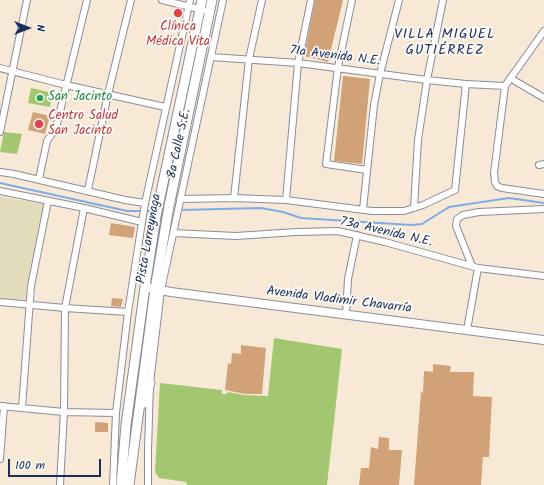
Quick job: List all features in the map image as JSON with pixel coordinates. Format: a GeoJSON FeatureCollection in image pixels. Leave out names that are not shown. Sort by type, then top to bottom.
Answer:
{"type":"FeatureCollection","features":[{"type":"Feature","properties":{"kind":"main road","name":"Pista Larreynaga"},"geometry":{"type":"LineString","coordinates":[[121,485],[126,426],[156,216],[203,7],[212,0]]}},
{"type":"Feature","properties":{"kind":"main road","name":"Pista Larreynaga"},"geometry":{"type":"LineString","coordinates":[[129,485],[158,289],[172,218],[169,206],[203,7]]}},
{"type":"Feature","properties":{"kind":"main road"},"geometry":{"type":"LineString","coordinates":[[136,433],[150,382]]}},
{"type":"Feature","properties":{"kind":"street"},"geometry":{"type":"LineString","coordinates":[[0,132],[27,0]]}},
{"type":"Feature","properties":{"kind":"street"},"geometry":{"type":"LineString","coordinates":[[39,179],[47,141],[56,128],[87,0]]}},
{"type":"Feature","properties":{"kind":"street"},"geometry":{"type":"LineString","coordinates":[[88,190],[108,94],[131,0]]}},
{"type":"Feature","properties":{"kind":"street"},"geometry":{"type":"LineString","coordinates":[[162,0],[189,3],[203,7]]}},
{"type":"Feature","properties":{"kind":"street","name":"8a Calle S.E."},"geometry":{"type":"LineString","coordinates":[[148,485],[150,382],[158,289],[173,233],[172,218],[179,202],[223,0]]}},
{"type":"Feature","properties":{"kind":"street"},"geometry":{"type":"LineString","coordinates":[[234,198],[249,59],[262,0]]}},
{"type":"Feature","properties":{"kind":"street"},"geometry":{"type":"LineString","coordinates":[[286,200],[298,63],[311,0]]}},
{"type":"Feature","properties":{"kind":"street"},"geometry":{"type":"LineString","coordinates":[[352,0],[338,67],[326,164],[367,170]]}},
{"type":"Feature","properties":{"kind":"street"},"geometry":{"type":"LineString","coordinates":[[363,209],[374,106],[380,74],[399,0]]}},
{"type":"Feature","properties":{"kind":"street"},"geometry":{"type":"LineString","coordinates":[[414,208],[418,140],[427,80],[444,0]]}},
{"type":"Feature","properties":{"kind":"street"},"geometry":{"type":"LineString","coordinates":[[113,485],[116,413],[132,285],[145,206],[165,107],[189,3]]}},
{"type":"Feature","properties":{"kind":"street"},"geometry":{"type":"LineString","coordinates":[[544,31],[505,86],[494,173],[494,182],[497,186],[544,194]]}},
{"type":"Feature","properties":{"kind":"street","name":"71a Avenida N.E."},"geometry":{"type":"LineString","coordinates":[[211,57],[298,63],[338,67],[427,80],[505,86]]}},
{"type":"Feature","properties":{"kind":"street"},"geometry":{"type":"LineString","coordinates":[[0,68],[66,86],[165,107]]}},
{"type":"Feature","properties":{"kind":"street"},"geometry":{"type":"LineString","coordinates":[[510,78],[544,98]]}},
{"type":"Feature","properties":{"kind":"street"},"geometry":{"type":"LineString","coordinates":[[179,202],[234,198],[286,200],[363,209],[404,210],[423,205],[456,190],[466,84]]}},
{"type":"Feature","properties":{"kind":"street"},"geometry":{"type":"LineString","coordinates":[[0,172],[88,190],[145,206]]}},
{"type":"Feature","properties":{"kind":"street"},"geometry":{"type":"LineString","coordinates":[[0,191],[143,220]]}},
{"type":"Feature","properties":{"kind":"street"},"geometry":{"type":"LineString","coordinates":[[22,408],[31,286],[48,200]]}},
{"type":"Feature","properties":{"kind":"street"},"geometry":{"type":"LineString","coordinates":[[60,485],[64,412],[65,308],[84,208]]}},
{"type":"Feature","properties":{"kind":"street"},"geometry":{"type":"LineString","coordinates":[[467,330],[475,267],[456,226],[457,219],[463,215],[479,212],[544,209]]}},
{"type":"Feature","properties":{"kind":"street","name":"73a Avenida N.E."},"geometry":{"type":"LineString","coordinates":[[173,233],[236,236],[296,232],[338,232],[475,267],[544,276]]}},
{"type":"Feature","properties":{"kind":"street"},"geometry":{"type":"LineString","coordinates":[[346,314],[348,279],[357,236]]}},
{"type":"Feature","properties":{"kind":"street","name":"Avenida Vladimir Chavarría"},"geometry":{"type":"LineString","coordinates":[[132,285],[544,340]]}},
{"type":"Feature","properties":{"kind":"street"},"geometry":{"type":"LineString","coordinates":[[0,302],[128,312]]}},
{"type":"Feature","properties":{"kind":"street"},"geometry":{"type":"LineString","coordinates":[[0,459],[2,406],[64,412],[116,413]]}},
{"type":"Feature","properties":{"kind":"shaded area"},"geometry":{"type":"Polygon","coordinates":[[[0,197],[44,204],[25,300],[0,298],[0,197]]]}},
{"type":"Feature","properties":{"kind":"green space","name":"San Jacinto"},"geometry":{"type":"Polygon","coordinates":[[[31,88],[53,93],[50,107],[28,103],[31,88]]]}},
{"type":"Feature","properties":{"kind":"green space","name":"San Jacinto"},"geometry":{"type":"Polygon","coordinates":[[[4,132],[22,134],[17,154],[0,152],[4,132]]]}},
{"type":"Feature","properties":{"kind":"green space"},"geometry":{"type":"Polygon","coordinates":[[[274,338],[342,349],[327,485],[187,485],[186,482],[159,478],[155,472],[160,383],[222,390],[222,394],[226,394],[228,392],[244,395],[268,396],[274,338]]]}},
{"type":"Feature","properties":{"kind":"building"},"geometry":{"type":"Polygon","coordinates":[[[315,0],[343,0],[328,62],[304,56],[315,0]]]}},
{"type":"Feature","properties":{"kind":"building"},"geometry":{"type":"Polygon","coordinates":[[[343,76],[370,79],[362,164],[334,161],[343,76]]]}},
{"type":"Feature","properties":{"kind":"building"},"geometry":{"type":"Polygon","coordinates":[[[33,112],[50,116],[45,134],[28,130],[33,112]]]}},
{"type":"Feature","properties":{"kind":"building"},"geometry":{"type":"Polygon","coordinates":[[[111,223],[135,227],[133,238],[109,235],[111,223]]]}},
{"type":"Feature","properties":{"kind":"building"},"geometry":{"type":"Polygon","coordinates":[[[112,298],[123,299],[121,307],[111,306],[112,298]]]}},
{"type":"Feature","properties":{"kind":"building"},"geometry":{"type":"Polygon","coordinates":[[[241,345],[266,348],[262,394],[245,394],[225,390],[228,363],[231,364],[232,353],[241,354],[241,345]]]}},
{"type":"Feature","properties":{"kind":"building"},"geometry":{"type":"Polygon","coordinates":[[[433,364],[451,366],[450,372],[474,372],[473,396],[492,397],[489,457],[483,457],[481,485],[414,485],[424,371],[433,372],[433,364]]]}},
{"type":"Feature","properties":{"kind":"building"},"geometry":{"type":"Polygon","coordinates":[[[95,422],[108,423],[108,432],[95,432],[95,422]]]}},
{"type":"Feature","properties":{"kind":"building"},"geometry":{"type":"Polygon","coordinates":[[[379,437],[389,438],[389,450],[402,450],[399,485],[359,485],[361,468],[369,468],[371,447],[378,449],[379,437]]]}},
{"type":"Feature","properties":{"kind":"waterway"},"geometry":{"type":"LineString","coordinates":[[0,183],[127,211],[154,211]]}},
{"type":"Feature","properties":{"kind":"waterway"},"geometry":{"type":"LineString","coordinates":[[180,210],[261,208],[283,212],[301,218],[411,225],[422,224],[449,207],[509,198],[544,203]]}},
{"type":"Feature","properties":{"kind":"place","name":"Clínica Médica Vita"},"geometry":{"type":"Point","coordinates":[178,13]}},
{"type":"Feature","properties":{"kind":"place","name":"San Jacinto"},"geometry":{"type":"Point","coordinates":[40,98]}},
{"type":"Feature","properties":{"kind":"place","name":"Centro Salud San Jacinto"},"geometry":{"type":"Point","coordinates":[39,124]}},
{"type":"Feature","properties":{"kind":"district","name":"VILLA MIGUEL GUTIÉRREZ"},"geometry":{"type":"Point","coordinates":[445,44]}}]}
